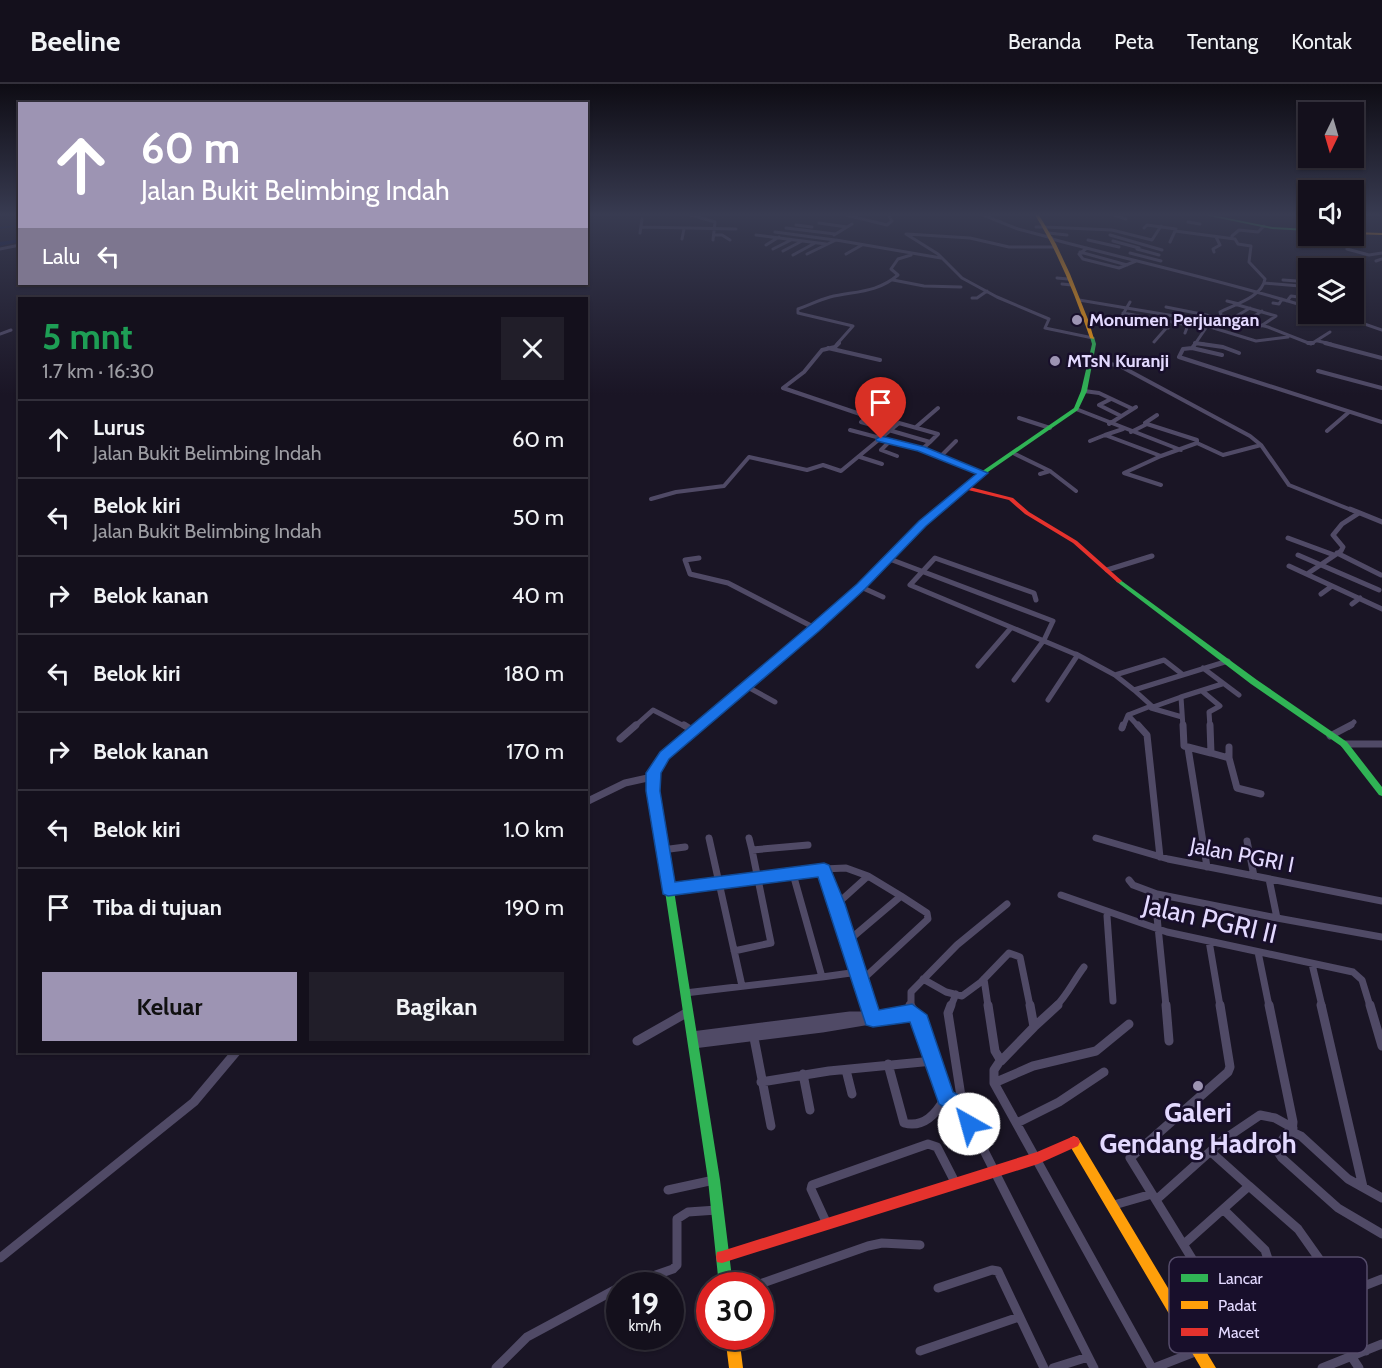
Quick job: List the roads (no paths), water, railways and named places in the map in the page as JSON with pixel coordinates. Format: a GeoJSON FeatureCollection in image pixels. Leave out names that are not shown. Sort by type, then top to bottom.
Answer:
{"type":"FeatureCollection","features":[{"type":"Feature","properties":{"kind":"street"},"geometry":{"type":"LineString","coordinates":[[898,275],[893,280],[864,293],[831,297],[798,309],[798,313],[806,317],[853,326],[835,347],[822,350],[804,372],[783,388],[863,415],[866,418],[861,422],[930,442]]}},
{"type":"Feature","properties":{"kind":"street"},"geometry":{"type":"LineString","coordinates":[[958,275],[1046,318],[1050,321],[1045,328],[1093,338]]}},
{"type":"Feature","properties":{"kind":"street"},"geometry":{"type":"LineString","coordinates":[[724,1272],[714,1180],[652,777],[657,764],[692,730],[861,587],[922,524],[983,473],[1014,454],[1076,409],[1084,391],[1095,344],[1079,300],[1064,275]]}},
{"type":"Feature","properties":{"kind":"street"},"geometry":{"type":"LineString","coordinates":[[1180,275],[1260,292],[1298,304]]}},
{"type":"Feature","properties":{"kind":"street"},"geometry":{"type":"LineString","coordinates":[[1261,275],[1264,283],[1260,292],[1219,313],[1311,344]]}},
{"type":"Feature","properties":{"kind":"street"},"geometry":{"type":"LineString","coordinates":[[1057,278],[1067,283]]}},
{"type":"Feature","properties":{"kind":"street"},"geometry":{"type":"LineString","coordinates":[[893,280],[916,285],[961,287]]}},
{"type":"Feature","properties":{"kind":"street"},"geometry":{"type":"LineString","coordinates":[[1283,280],[1297,281]]}},
{"type":"Feature","properties":{"kind":"street"},"geometry":{"type":"LineString","coordinates":[[1214,290],[1217,282]]}},
{"type":"Feature","properties":{"kind":"street"},"geometry":{"type":"LineString","coordinates":[[1264,283],[1298,286]]}},
{"type":"Feature","properties":{"kind":"street"},"geometry":{"type":"LineString","coordinates":[[972,297],[977,298],[987,291]]}},
{"type":"Feature","properties":{"kind":"street"},"geometry":{"type":"LineString","coordinates":[[1273,303],[1279,304],[1291,296],[1298,297]]}},
{"type":"Feature","properties":{"kind":"street"},"geometry":{"type":"LineString","coordinates":[[1079,300],[1163,313],[1256,341],[1290,336]]}},
{"type":"Feature","properties":{"kind":"street"},"geometry":{"type":"LineString","coordinates":[[1100,303],[1110,300]]}},
{"type":"Feature","properties":{"kind":"street"},"geometry":{"type":"LineString","coordinates":[[1227,301],[1276,316],[1261,327]]}},
{"type":"Feature","properties":{"kind":"street"},"geometry":{"type":"LineString","coordinates":[[1118,323],[1130,302]]}},
{"type":"Feature","properties":{"kind":"street"},"geometry":{"type":"LineString","coordinates":[[1161,320],[1167,307],[1213,317],[1202,338],[1194,346]]}},
{"type":"Feature","properties":{"kind":"street"},"geometry":{"type":"LineString","coordinates":[[1233,318],[1250,308]]}},
{"type":"Feature","properties":{"kind":"street"},"geometry":{"type":"LineString","coordinates":[[1245,322],[1262,311]]}},
{"type":"Feature","properties":{"kind":"street"},"geometry":{"type":"LineString","coordinates":[[1123,313],[1188,325],[1208,326]]}},
{"type":"Feature","properties":{"kind":"street"},"geometry":{"type":"LineString","coordinates":[[1120,318],[1168,327]]}},
{"type":"Feature","properties":{"kind":"street"},"geometry":{"type":"LineString","coordinates":[[1154,342],[1171,321]]}},
{"type":"Feature","properties":{"kind":"street"},"geometry":{"type":"LineString","coordinates":[[1364,324],[1382,330]]}},
{"type":"Feature","properties":{"kind":"street"},"geometry":{"type":"LineString","coordinates":[[1185,333],[1188,325]]}},
{"type":"Feature","properties":{"kind":"street"},"geometry":{"type":"LineString","coordinates":[[1276,331],[1281,328]]}},
{"type":"Feature","properties":{"kind":"street"},"geometry":{"type":"LineString","coordinates":[[0,334],[11,330]]}},
{"type":"Feature","properties":{"kind":"street"},"geometry":{"type":"LineString","coordinates":[[1303,348],[1330,332]]}},
{"type":"Feature","properties":{"kind":"street"},"geometry":{"type":"LineString","coordinates":[[1318,341],[1382,358]]}},
{"type":"Feature","properties":{"kind":"street"},"geometry":{"type":"LineString","coordinates":[[1194,346],[1196,351],[1222,355]]}},
{"type":"Feature","properties":{"kind":"street"},"geometry":{"type":"LineString","coordinates":[[1239,353],[1222,347],[1194,346],[1183,349],[1179,357],[1382,422]]}},
{"type":"Feature","properties":{"kind":"street"},"geometry":{"type":"LineString","coordinates":[[828,348],[880,360]]}},
{"type":"Feature","properties":{"kind":"street"},"geometry":{"type":"LineString","coordinates":[[1090,360],[1120,366],[1246,434],[1261,445],[1289,485],[1382,522]]}},
{"type":"Feature","properties":{"kind":"street"},"geometry":{"type":"LineString","coordinates":[[1318,371],[1382,388]]}},
{"type":"Feature","properties":{"kind":"street"},"geometry":{"type":"LineString","coordinates":[[1084,391],[1135,408],[1110,424]]}},
{"type":"Feature","properties":{"kind":"street"},"geometry":{"type":"LineString","coordinates":[[1111,399],[1099,405],[1121,416]]}},
{"type":"Feature","properties":{"kind":"street"},"geometry":{"type":"LineString","coordinates":[[916,427],[938,408]]}},
{"type":"Feature","properties":{"kind":"street"},"geometry":{"type":"LineString","coordinates":[[1076,409],[1181,450]]}},
{"type":"Feature","properties":{"kind":"street"},"geometry":{"type":"LineString","coordinates":[[1327,431],[1349,412]]}},
{"type":"Feature","properties":{"kind":"street"},"geometry":{"type":"LineString","coordinates":[[1131,432],[1157,415]]}},
{"type":"Feature","properties":{"kind":"street"},"geometry":{"type":"LineString","coordinates":[[1019,418],[1050,428]]}},
{"type":"Feature","properties":{"kind":"street"},"geometry":{"type":"LineString","coordinates":[[651,500],[675,492],[724,486],[750,457],[807,470],[822,465],[841,471],[899,423],[938,434],[922,449]]}},
{"type":"Feature","properties":{"kind":"street"},"geometry":{"type":"LineString","coordinates":[[1145,423],[1197,440],[1197,443],[1223,455],[1261,445]]}},
{"type":"Feature","properties":{"kind":"street"},"geometry":{"type":"LineString","coordinates":[[850,429],[922,449],[983,473]]}},
{"type":"Feature","properties":{"kind":"street"},"geometry":{"type":"LineString","coordinates":[[1090,441],[1123,429]]}},
{"type":"Feature","properties":{"kind":"street"},"geometry":{"type":"LineString","coordinates":[[1105,435],[1161,456]]}},
{"type":"Feature","properties":{"kind":"street"},"geometry":{"type":"LineString","coordinates":[[880,450],[890,441]]}},
{"type":"Feature","properties":{"kind":"street"},"geometry":{"type":"LineString","coordinates":[[940,457],[956,441]]}},
{"type":"Feature","properties":{"kind":"street"},"geometry":{"type":"LineString","coordinates":[[1161,485],[1124,473],[1197,443]]}},
{"type":"Feature","properties":{"kind":"street"},"geometry":{"type":"LineString","coordinates":[[870,448],[897,456]]}},
{"type":"Feature","properties":{"kind":"street"},"geometry":{"type":"LineString","coordinates":[[1014,454],[1050,471],[1076,490]]}},
{"type":"Feature","properties":{"kind":"street"},"geometry":{"type":"LineString","coordinates":[[860,457],[882,464]]}},
{"type":"Feature","properties":{"kind":"street"},"geometry":{"type":"LineString","coordinates":[[1040,474],[1050,471]]}},
{"type":"Feature","properties":{"kind":"street"},"geometry":{"type":"LineString","coordinates":[[966,488],[1011,499],[1027,513],[1076,542],[1107,570],[1330,736],[1344,744],[1382,793]]}},
{"type":"Feature","properties":{"kind":"street"},"geometry":{"type":"LineString","coordinates":[[1307,574],[1343,547],[1333,535],[1342,524],[1359,513]]}},
{"type":"Feature","properties":{"kind":"street"},"geometry":{"type":"LineString","coordinates":[[1288,538],[1336,554],[1381,575]]}},
{"type":"Feature","properties":{"kind":"street"},"geometry":{"type":"LineString","coordinates":[[1298,555],[1379,590]]}},
{"type":"Feature","properties":{"kind":"street"},"geometry":{"type":"LineString","coordinates":[[1107,570],[1152,556]]}},
{"type":"Feature","properties":{"kind":"street"},"geometry":{"type":"LineString","coordinates":[[699,558],[685,560],[690,574],[735,585],[742,592],[815,628]]}},
{"type":"Feature","properties":{"kind":"street"},"geometry":{"type":"LineString","coordinates":[[887,558],[1053,621],[1044,640],[1014,680]]}},
{"type":"Feature","properties":{"kind":"street"},"geometry":{"type":"LineString","coordinates":[[1036,600],[1034,594],[1016,585],[935,558],[922,570],[911,587],[1075,654],[1115,675],[1150,707],[1182,717]]}},
{"type":"Feature","properties":{"kind":"street"},"geometry":{"type":"LineString","coordinates":[[1289,566],[1382,609]]}},
{"type":"Feature","properties":{"kind":"street"},"geometry":{"type":"LineString","coordinates":[[1321,594],[1332,586]]}},
{"type":"Feature","properties":{"kind":"street"},"geometry":{"type":"LineString","coordinates":[[861,587],[883,597]]}},
{"type":"Feature","properties":{"kind":"street"},"geometry":{"type":"LineString","coordinates":[[1352,604],[1360,598]]}},
{"type":"Feature","properties":{"kind":"street"},"geometry":{"type":"LineString","coordinates":[[978,666],[1010,629]]}},
{"type":"Feature","properties":{"kind":"street"},"geometry":{"type":"LineString","coordinates":[[1048,700],[1077,656],[1075,654]]}},
{"type":"Feature","properties":{"kind":"street"},"geometry":{"type":"LineString","coordinates":[[1115,675],[1164,660],[1182,674]]}},
{"type":"Feature","properties":{"kind":"street"},"geometry":{"type":"LineString","coordinates":[[1134,690],[1228,661]]}},
{"type":"Feature","properties":{"kind":"street"},"geometry":{"type":"LineString","coordinates":[[1203,668],[1239,696]]}},
{"type":"Feature","properties":{"kind":"street"},"geometry":{"type":"LineString","coordinates":[[1122,728],[1128,716],[1222,684]]}},
{"type":"Feature","properties":{"kind":"street"},"geometry":{"type":"LineString","coordinates":[[746,686],[775,702]]}},
{"type":"Feature","properties":{"kind":"street"},"geometry":{"type":"LineString","coordinates":[[1202,691],[1220,706],[1209,712],[1210,753]]}},
{"type":"Feature","properties":{"kind":"street"},"geometry":{"type":"LineString","coordinates":[[1181,698],[1184,746],[1229,758]]}},
{"type":"Feature","properties":{"kind":"street"},"geometry":{"type":"LineString","coordinates":[[620,739],[653,710],[692,730]]}},
{"type":"Feature","properties":{"kind":"street"},"geometry":{"type":"LineString","coordinates":[[1128,716],[1147,735],[1160,857]]}},
{"type":"Feature","properties":{"kind":"street"},"geometry":{"type":"LineString","coordinates":[[1330,736],[1346,730],[1354,722]]}},
{"type":"Feature","properties":{"kind":"street"},"geometry":{"type":"LineString","coordinates":[[1344,744],[1382,744]]}},
{"type":"Feature","properties":{"kind":"street"},"geometry":{"type":"LineString","coordinates":[[1229,747],[1229,758],[1237,788],[1261,794]]}},
{"type":"Feature","properties":{"kind":"street"},"geometry":{"type":"LineString","coordinates":[[1188,748],[1207,867]]}},
{"type":"Feature","properties":{"kind":"street"},"geometry":{"type":"LineString","coordinates":[[588,801],[625,783],[652,777]]}},
{"type":"Feature","properties":{"kind":"street"},"geometry":{"type":"LineString","coordinates":[[709,838],[742,986]]}},
{"type":"Feature","properties":{"kind":"street"},"geometry":{"type":"LineString","coordinates":[[734,951],[771,943],[749,838]]}},
{"type":"Feature","properties":{"kind":"street","name":"Jalan PGRI I"},"geometry":{"type":"LineString","coordinates":[[1096,838],[1160,857],[1382,901]]}},
{"type":"Feature","properties":{"kind":"street"},"geometry":{"type":"LineString","coordinates":[[1247,842],[1254,876]]}},
{"type":"Feature","properties":{"kind":"street"},"geometry":{"type":"LineString","coordinates":[[752,849],[808,845]]}},
{"type":"Feature","properties":{"kind":"street"},"geometry":{"type":"LineString","coordinates":[[662,850],[685,847]]}},
{"type":"Feature","properties":{"kind":"street"},"geometry":{"type":"LineString","coordinates":[[668,890],[824,870],[836,866],[846,867],[868,876],[927,914],[928,919],[861,981]]}},
{"type":"Feature","properties":{"kind":"street"},"geometry":{"type":"LineString","coordinates":[[824,870],[837,904],[872,1017]]}},
{"type":"Feature","properties":{"kind":"street"},"geometry":{"type":"LineString","coordinates":[[793,874],[822,976]]}},
{"type":"Feature","properties":{"kind":"street"},"geometry":{"type":"LineString","coordinates":[[837,904],[868,876]]}},
{"type":"Feature","properties":{"kind":"street"},"geometry":{"type":"LineString","coordinates":[[1269,879],[1277,918]]}},
{"type":"Feature","properties":{"kind":"street"},"geometry":{"type":"LineString","coordinates":[[1129,880],[1133,885],[1157,894],[1382,937]]}},
{"type":"Feature","properties":{"kind":"street"},"geometry":{"type":"LineString","coordinates":[[1157,894],[1161,978],[1170,1030],[1169,1041]]}},
{"type":"Feature","properties":{"kind":"street","name":"Jalan PGRI II"},"geometry":{"type":"LineString","coordinates":[[1061,895],[1107,915],[1158,929],[1353,972],[1362,980],[1382,1046]]}},
{"type":"Feature","properties":{"kind":"street"},"geometry":{"type":"LineString","coordinates":[[848,941],[901,896]]}},
{"type":"Feature","properties":{"kind":"street"},"geometry":{"type":"LineString","coordinates":[[963,1108],[945,1098],[920,1021],[912,1012],[908,997],[923,978],[961,941],[1006,904]]}},
{"type":"Feature","properties":{"kind":"street"},"geometry":{"type":"LineString","coordinates":[[1107,915],[1113,1001]]}},
{"type":"Feature","properties":{"kind":"street"},"geometry":{"type":"LineString","coordinates":[[1192,1257],[1130,1157],[1228,1072],[1230,1067],[1209,941]]}},
{"type":"Feature","properties":{"kind":"street"},"geometry":{"type":"LineString","coordinates":[[1258,952],[1293,1130]]}},
{"type":"Feature","properties":{"kind":"street"},"geometry":{"type":"LineString","coordinates":[[923,978],[963,996],[972,991],[1009,953],[1015,953],[1020,957],[1034,1027]]}},
{"type":"Feature","properties":{"kind":"street"},"geometry":{"type":"LineString","coordinates":[[1312,964],[1329,1031],[1350,1145],[1363,1187]]}},
{"type":"Feature","properties":{"kind":"street"},"geometry":{"type":"LineString","coordinates":[[1084,967],[1067,989],[1065,998],[1006,1058],[999,1061],[994,1070],[994,1083],[1038,1158],[1153,1368],[1194,1353]]}},
{"type":"Feature","properties":{"kind":"street"},"geometry":{"type":"LineString","coordinates":[[685,993],[822,976],[827,978],[858,972]]}},
{"type":"Feature","properties":{"kind":"street"},"geometry":{"type":"LineString","coordinates":[[984,978],[999,1061]]}},
{"type":"Feature","properties":{"kind":"street"},"geometry":{"type":"LineString","coordinates":[[956,994],[948,1013],[963,1108],[1094,1368]]}},
{"type":"Feature","properties":{"kind":"street"},"geometry":{"type":"LineString","coordinates":[[637,1041],[688,1012]]}},
{"type":"Feature","properties":{"kind":"street"},"geometry":{"type":"LineString","coordinates":[[693,1040],[754,1038],[912,1012]]}},
{"type":"Feature","properties":{"kind":"street"},"geometry":{"type":"LineString","coordinates":[[693,1040],[850,1016],[872,1017]]}},
{"type":"Feature","properties":{"kind":"street"},"geometry":{"type":"LineString","coordinates":[[994,1083],[1033,1066],[1096,1051],[1129,1024]]}},
{"type":"Feature","properties":{"kind":"street"},"geometry":{"type":"LineString","coordinates":[[754,1038],[771,1126]]}},
{"type":"Feature","properties":{"kind":"street"},"geometry":{"type":"LineString","coordinates":[[0,1258],[194,1102],[235,1053]]}},
{"type":"Feature","properties":{"kind":"street"},"geometry":{"type":"LineString","coordinates":[[761,1082],[803,1074],[933,1061]]}},
{"type":"Feature","properties":{"kind":"street"},"geometry":{"type":"LineString","coordinates":[[888,1064],[904,1123],[912,1124],[936,1116],[945,1098]]}},
{"type":"Feature","properties":{"kind":"street"},"geometry":{"type":"LineString","coordinates":[[846,1070],[852,1094]]}},
{"type":"Feature","properties":{"kind":"street"},"geometry":{"type":"LineString","coordinates":[[1017,1123],[1059,1102],[1104,1072]]}},
{"type":"Feature","properties":{"kind":"street"},"geometry":{"type":"LineString","coordinates":[[803,1074],[810,1110]]}},
{"type":"Feature","properties":{"kind":"street"},"geometry":{"type":"LineString","coordinates":[[1114,1205],[1154,1197],[1260,1114],[1275,1118],[1293,1130],[1348,1179],[1382,1198]]}},
{"type":"Feature","properties":{"kind":"street"},"geometry":{"type":"LineString","coordinates":[[1293,1130],[1287,1133],[1276,1149],[1282,1158],[1338,1208],[1382,1234]]}},
{"type":"Feature","properties":{"kind":"street"},"geometry":{"type":"LineString","coordinates":[[722,1257],[994,1173],[1038,1158],[1072,1141],[1078,1143],[1169,1298]]}},
{"type":"Feature","properties":{"kind":"street"},"geometry":{"type":"LineString","coordinates":[[827,1225],[811,1189],[812,1185],[928,1144],[937,1147],[956,1184]]}},
{"type":"Feature","properties":{"kind":"street"},"geometry":{"type":"LineString","coordinates":[[1211,1152],[1298,1229],[1318,1257]]}},
{"type":"Feature","properties":{"kind":"street"},"geometry":{"type":"LineString","coordinates":[[668,1190],[714,1180]]}},
{"type":"Feature","properties":{"kind":"street"},"geometry":{"type":"LineString","coordinates":[[1184,1244],[1249,1186]]}},
{"type":"Feature","properties":{"kind":"street"},"geometry":{"type":"LineString","coordinates":[[664,1272],[677,1265],[677,1219],[688,1212],[717,1210]]}},
{"type":"Feature","properties":{"kind":"street"},"geometry":{"type":"LineString","coordinates":[[1224,1210],[1265,1250],[1267,1257]]}},
{"type":"Feature","properties":{"kind":"street"},"geometry":{"type":"LineString","coordinates":[[774,1279],[868,1246],[892,1243],[920,1245]]}},
{"type":"Feature","properties":{"kind":"street"},"geometry":{"type":"LineString","coordinates":[[939,1288],[996,1270],[1043,1368]]}},
{"type":"Feature","properties":{"kind":"street"},"geometry":{"type":"LineString","coordinates":[[1367,1285],[1382,1279]]}},
{"type":"Feature","properties":{"kind":"street"},"geometry":{"type":"LineString","coordinates":[[496,1368],[527,1337],[606,1294]]}},
{"type":"Feature","properties":{"kind":"street"},"geometry":{"type":"LineString","coordinates":[[920,1351],[1019,1317]]}},
{"type":"Feature","properties":{"kind":"street"},"geometry":{"type":"LineString","coordinates":[[1367,1351],[1382,1344]]}},
{"type":"Feature","properties":{"kind":"street"},"geometry":{"type":"LineString","coordinates":[[734,1350],[736,1368]]}},
{"type":"Feature","properties":{"kind":"street"},"geometry":{"type":"LineString","coordinates":[[1201,1353],[1209,1368]]}},
{"type":"Feature","properties":{"kind":"street"},"geometry":{"type":"LineString","coordinates":[[1322,1368],[1360,1353]]}},
{"type":"Feature","properties":{"kind":"street"},"geometry":{"type":"LineString","coordinates":[[1351,1356],[1359,1368]]}},
{"type":"Feature","properties":{"kind":"street"},"geometry":{"type":"LineString","coordinates":[[1053,1368],[1088,1357]]}},
{"type":"Feature","properties":{"kind":"place","name":"Monumen Perjuangan"},"geometry":{"type":"Point","coordinates":[1077,320]}},
{"type":"Feature","properties":{"kind":"place","name":"MTsN Kuranji"},"geometry":{"type":"Point","coordinates":[1055,361]}},
{"type":"Feature","properties":{"kind":"place","name":"Galeri Gendang Hadroh"},"geometry":{"type":"Point","coordinates":[1198,1086]}}]}
